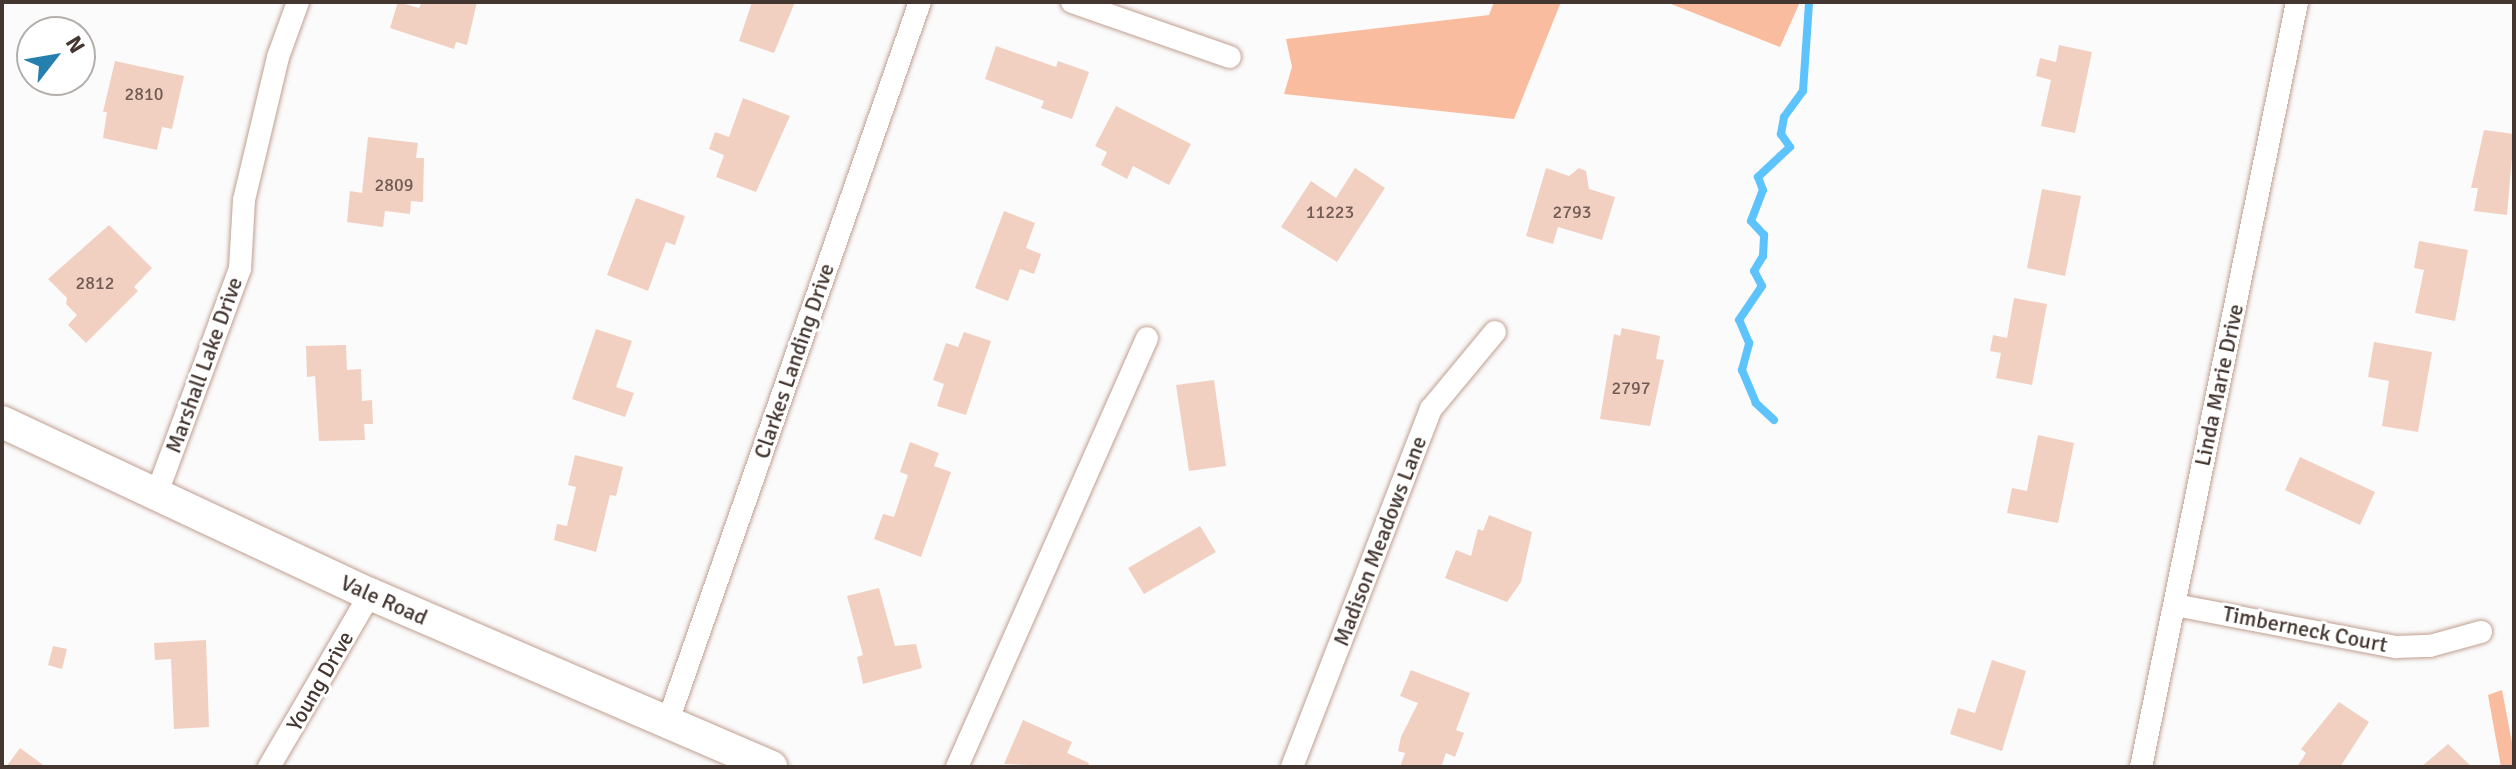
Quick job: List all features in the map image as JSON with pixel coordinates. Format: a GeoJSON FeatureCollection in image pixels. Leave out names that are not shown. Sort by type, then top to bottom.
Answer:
{"type":"FeatureCollection","features":[{"type":"Feature","properties":{"kind":"main road","name":"Vale Road"},"geometry":{"type":"LineString","coordinates":[[2,422],[370,594],[771,767]]}},
{"type":"Feature","properties":{"kind":"street","name":"Marshall Lake Drive"},"geometry":{"type":"LineString","coordinates":[[157,493],[240,269],[244,200],[278,57],[298,2]]}},
{"type":"Feature","properties":{"kind":"street","name":"Clarkes Landing Drive"},"geometry":{"type":"LineString","coordinates":[[668,721],[920,2]]}},
{"type":"Feature","properties":{"kind":"street"},"geometry":{"type":"LineString","coordinates":[[1072,2],[1230,57]]}},
{"type":"Feature","properties":{"kind":"street","name":"Linda Marie Drive"},"geometry":{"type":"LineString","coordinates":[[2141,767],[2297,2]]}},
{"type":"Feature","properties":{"kind":"street","name":"Madison Meadows Lane"},"geometry":{"type":"LineString","coordinates":[[1292,767],[1431,409],[1495,332]]}},
{"type":"Feature","properties":{"kind":"street"},"geometry":{"type":"LineString","coordinates":[[957,767],[1147,338]]}},
{"type":"Feature","properties":{"kind":"street","name":"Young Drive"},"geometry":{"type":"LineString","coordinates":[[269,767],[370,594]]}},
{"type":"Feature","properties":{"kind":"street","name":"Timberneck Court"},"geometry":{"type":"LineString","coordinates":[[2175,605],[2396,647],[2430,646],[2481,632]]}},
{"type":"Feature","properties":{"kind":"shaded area"},"geometry":{"type":"Polygon","coordinates":[[[1494,2],[1561,2],[1514,119],[1284,94],[1292,67],[1286,39],[1489,15],[1494,2]]]}},
{"type":"Feature","properties":{"kind":"shaded area"},"geometry":{"type":"Polygon","coordinates":[[[1666,2],[1800,2],[1780,47],[1666,2]]]}},
{"type":"Feature","properties":{"kind":"shaded area"},"geometry":{"type":"Polygon","coordinates":[[[2502,690],[2514,767],[2501,767],[2488,695],[2502,690]]]}},
{"type":"Feature","properties":{"kind":"building"},"geometry":{"type":"Polygon","coordinates":[[[398,2],[419,8],[422,2],[477,2],[467,45],[456,42],[454,49],[390,28],[398,2]]]}},
{"type":"Feature","properties":{"kind":"building"},"geometry":{"type":"Polygon","coordinates":[[[752,2],[795,2],[774,53],[739,41],[752,2]]]}},
{"type":"Feature","properties":{"kind":"building"},"geometry":{"type":"Polygon","coordinates":[[[2059,45],[2092,52],[2075,133],[2041,126],[2051,80],[2036,76],[2040,58],[2056,62],[2059,45]]]}},
{"type":"Feature","properties":{"kind":"building"},"geometry":{"type":"Polygon","coordinates":[[[996,46],[1056,67],[1058,61],[1089,72],[1072,119],[1041,108],[1044,101],[985,79],[996,46]]]}},
{"type":"Feature","properties":{"kind":"building"},"geometry":{"type":"Polygon","coordinates":[[[115,61],[184,76],[172,129],[162,127],[157,150],[103,138],[107,112],[103,112],[115,61]]]}},
{"type":"Feature","properties":{"kind":"building"},"geometry":{"type":"Polygon","coordinates":[[[743,98],[790,116],[756,192],[716,177],[724,155],[709,149],[715,132],[729,137],[743,98]]]}},
{"type":"Feature","properties":{"kind":"building"},"geometry":{"type":"Polygon","coordinates":[[[1116,106],[1191,144],[1169,185],[1133,166],[1127,179],[1101,165],[1107,152],[1095,146],[1116,106]]]}},
{"type":"Feature","properties":{"kind":"building"},"geometry":{"type":"Polygon","coordinates":[[[2484,130],[2514,134],[2507,215],[2474,211],[2478,188],[2471,188],[2484,130]]]}},
{"type":"Feature","properties":{"kind":"building"},"geometry":{"type":"Polygon","coordinates":[[[368,137],[418,143],[416,158],[424,158],[423,202],[411,201],[410,214],[385,211],[383,227],[347,222],[350,191],[362,193],[368,137]]]}},
{"type":"Feature","properties":{"kind":"building"},"geometry":{"type":"Polygon","coordinates":[[[1355,168],[1385,188],[1337,262],[1281,227],[1311,181],[1336,198],[1355,168]]]}},
{"type":"Feature","properties":{"kind":"building"},"geometry":{"type":"Polygon","coordinates":[[[1546,168],[1569,176],[1579,168],[1586,171],[1589,189],[1615,197],[1602,240],[1558,227],[1553,244],[1526,236],[1546,168]]]}},
{"type":"Feature","properties":{"kind":"building"},"geometry":{"type":"Polygon","coordinates":[[[2042,189],[2081,196],[2065,276],[2027,268],[2042,189]]]}},
{"type":"Feature","properties":{"kind":"building"},"geometry":{"type":"Polygon","coordinates":[[[636,198],[685,216],[675,245],[666,242],[648,291],[607,275],[636,198]]]}},
{"type":"Feature","properties":{"kind":"building"},"geometry":{"type":"Polygon","coordinates":[[[1004,211],[1035,223],[1026,248],[1041,254],[1034,274],[1020,269],[1008,301],[975,288],[1004,211]]]}},
{"type":"Feature","properties":{"kind":"building"},"geometry":{"type":"Polygon","coordinates":[[[109,225],[152,268],[134,287],[138,291],[86,343],[68,325],[77,315],[66,304],[67,298],[48,279],[109,225]]]}},
{"type":"Feature","properties":{"kind":"building"},"geometry":{"type":"Polygon","coordinates":[[[2419,241],[2468,250],[2455,321],[2415,313],[2424,270],[2414,268],[2419,241]]]}},
{"type":"Feature","properties":{"kind":"building"},"geometry":{"type":"Polygon","coordinates":[[[2014,298],[2047,304],[2032,385],[1996,378],[2001,353],[1990,351],[1993,335],[2007,338],[2014,298]]]}},
{"type":"Feature","properties":{"kind":"building"},"geometry":{"type":"Polygon","coordinates":[[[1622,328],[1660,336],[1656,359],[1664,360],[1650,426],[1600,419],[1614,334],[1620,336],[1622,328]]]}},
{"type":"Feature","properties":{"kind":"building"},"geometry":{"type":"Polygon","coordinates":[[[596,329],[632,341],[616,387],[634,393],[625,417],[572,399],[596,329]]]}},
{"type":"Feature","properties":{"kind":"building"},"geometry":{"type":"Polygon","coordinates":[[[964,332],[991,341],[966,415],[937,406],[944,384],[933,380],[946,343],[958,347],[964,332]]]}},
{"type":"Feature","properties":{"kind":"building"},"geometry":{"type":"Polygon","coordinates":[[[2374,342],[2432,352],[2418,432],[2382,426],[2389,381],[2368,377],[2374,342]]]}},
{"type":"Feature","properties":{"kind":"building"},"geometry":{"type":"Polygon","coordinates":[[[346,345],[347,370],[361,369],[362,401],[372,400],[373,424],[364,424],[365,440],[319,441],[315,376],[307,377],[306,346],[346,345]]]}},
{"type":"Feature","properties":{"kind":"building"},"geometry":{"type":"Polygon","coordinates":[[[1214,380],[1226,466],[1189,471],[1176,385],[1214,380]]]}},
{"type":"Feature","properties":{"kind":"building"},"geometry":{"type":"Polygon","coordinates":[[[2038,435],[2074,443],[2058,523],[2007,513],[2012,488],[2027,491],[2038,435]]]}},
{"type":"Feature","properties":{"kind":"building"},"geometry":{"type":"Polygon","coordinates":[[[910,442],[939,453],[934,466],[951,472],[921,557],[874,539],[883,514],[894,517],[908,475],[900,472],[910,442]]]}},
{"type":"Feature","properties":{"kind":"building"},"geometry":{"type":"Polygon","coordinates":[[[575,455],[623,467],[616,496],[610,495],[596,552],[554,540],[557,524],[567,526],[576,487],[568,485],[575,455]]]}},
{"type":"Feature","properties":{"kind":"building"},"geometry":{"type":"Polygon","coordinates":[[[2300,457],[2375,492],[2360,525],[2285,490],[2300,457]]]}},
{"type":"Feature","properties":{"kind":"building"},"geometry":{"type":"Polygon","coordinates":[[[1489,515],[1532,532],[1521,582],[1507,602],[1445,578],[1456,550],[1471,556],[1478,529],[1483,531],[1489,515]]]}},
{"type":"Feature","properties":{"kind":"building"},"geometry":{"type":"Polygon","coordinates":[[[1200,526],[1216,552],[1144,594],[1128,568],[1200,526]]]}},
{"type":"Feature","properties":{"kind":"building"},"geometry":{"type":"Polygon","coordinates":[[[879,588],[895,646],[916,644],[922,668],[863,684],[857,657],[863,655],[847,596],[879,588]]]}},
{"type":"Feature","properties":{"kind":"building"},"geometry":{"type":"Polygon","coordinates":[[[206,640],[209,727],[174,729],[171,659],[155,660],[154,643],[206,640]]]}},
{"type":"Feature","properties":{"kind":"building"},"geometry":{"type":"Polygon","coordinates":[[[53,646],[67,649],[62,669],[48,665],[53,646]]]}},
{"type":"Feature","properties":{"kind":"building"},"geometry":{"type":"Polygon","coordinates":[[[1992,660],[2026,671],[2002,751],[1950,734],[1958,708],[1975,713],[1992,660]]]}},
{"type":"Feature","properties":{"kind":"building"},"geometry":{"type":"Polygon","coordinates":[[[1411,670],[1470,693],[1456,730],[1464,733],[1455,757],[1446,753],[1441,767],[1400,767],[1405,753],[1398,751],[1401,737],[1418,703],[1400,696],[1411,670]]]}},
{"type":"Feature","properties":{"kind":"building"},"geometry":{"type":"Polygon","coordinates":[[[2339,702],[2369,722],[2340,767],[2297,767],[2306,753],[2301,749],[2339,702]]]}},
{"type":"Feature","properties":{"kind":"building"},"geometry":{"type":"Polygon","coordinates":[[[1023,720],[1072,742],[1067,753],[1089,763],[1088,767],[1004,764],[1023,720]]]}},
{"type":"Feature","properties":{"kind":"building"},"geometry":{"type":"Polygon","coordinates":[[[2448,744],[2472,767],[2421,767],[2448,744]]]}},
{"type":"Feature","properties":{"kind":"building"},"geometry":{"type":"Polygon","coordinates":[[[20,748],[46,767],[6,767],[20,748]]]}},
{"type":"Feature","properties":{"kind":"waterway"},"geometry":{"type":"LineString","coordinates":[[1774,420],[1756,403],[1742,370],[1749,343],[1739,320],[1762,286],[1754,271],[1763,256],[1764,235],[1751,221],[1763,190],[1758,177],[1790,147],[1781,134],[1784,117],[1803,91],[1809,2]]}}]}
